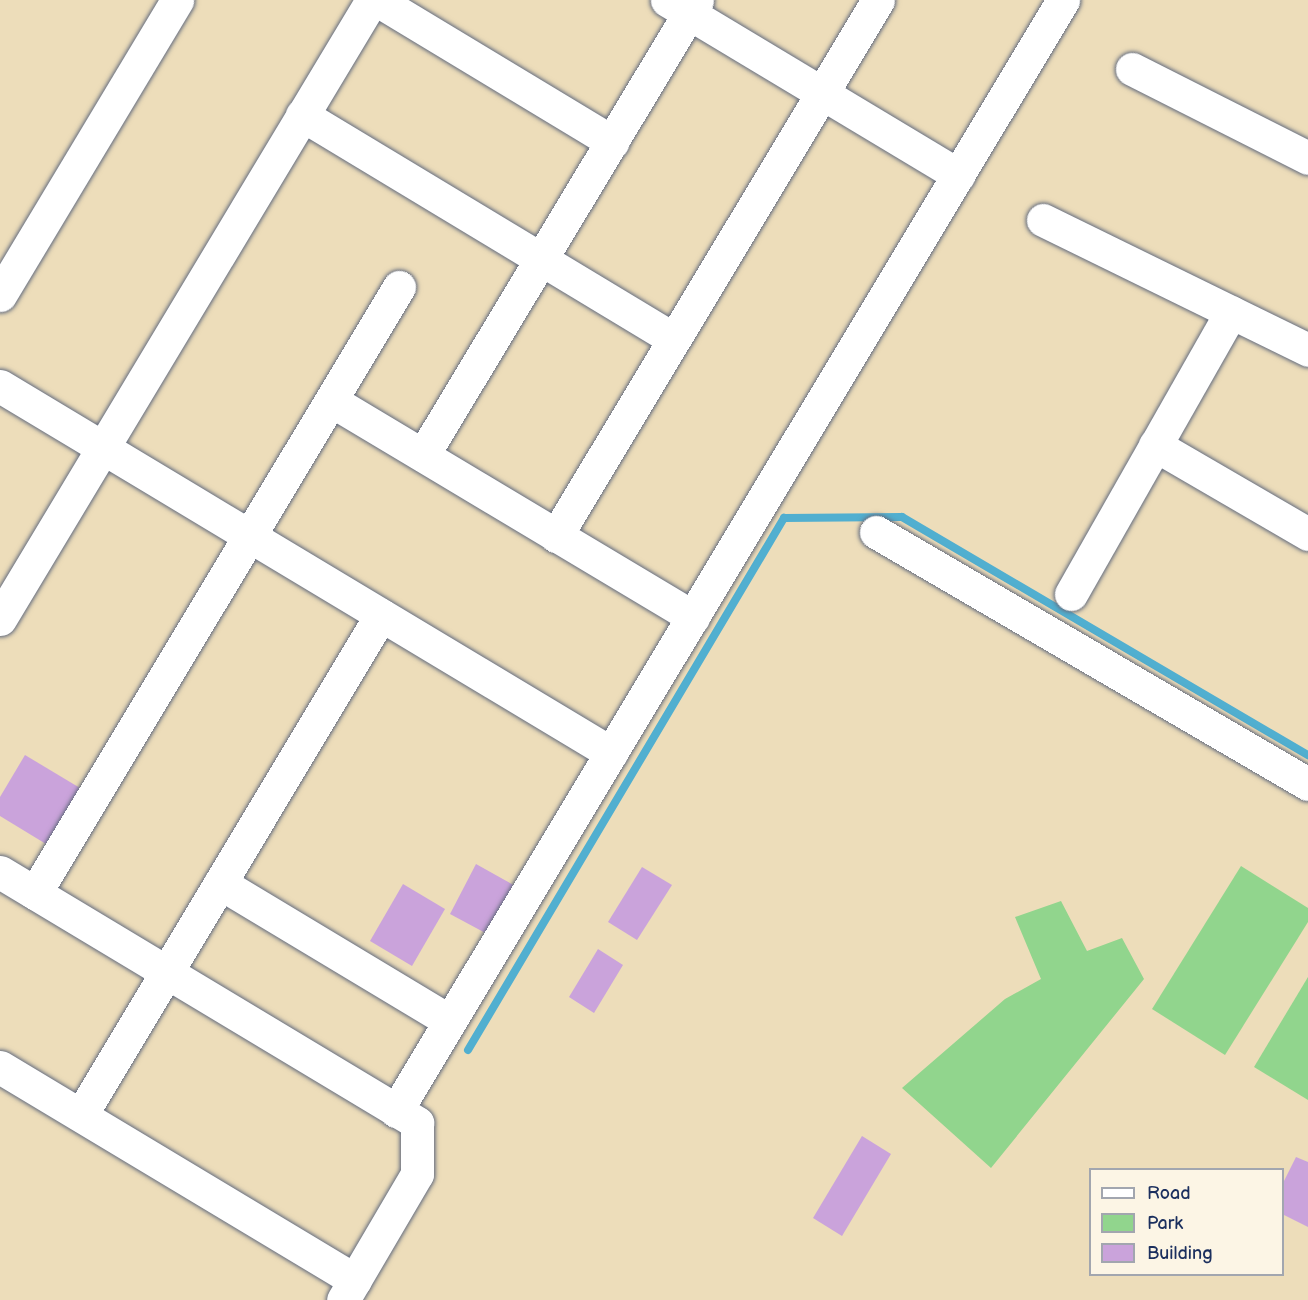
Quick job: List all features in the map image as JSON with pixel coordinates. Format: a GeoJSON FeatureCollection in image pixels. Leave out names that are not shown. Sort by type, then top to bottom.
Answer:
{"type":"FeatureCollection","features":[{"type":"Feature","properties":{"kind":"street"},"geometry":{"type":"LineString","coordinates":[[0,294],[177,0]]}},
{"type":"Feature","properties":{"kind":"street"},"geometry":{"type":"LineString","coordinates":[[0,619],[372,0]]}},
{"type":"Feature","properties":{"kind":"street"},"geometry":{"type":"LineString","coordinates":[[377,0],[612,142]]}},
{"type":"Feature","properties":{"kind":"street"},"geometry":{"type":"LineString","coordinates":[[556,536],[878,0]]}},
{"type":"Feature","properties":{"kind":"street"},"geometry":{"type":"LineString","coordinates":[[396,1111],[1063,0]]}},
{"type":"Feature","properties":{"kind":"street"},"geometry":{"type":"LineString","coordinates":[[423,455],[612,142],[684,4],[822,93],[958,176]]}},
{"type":"Feature","properties":{"kind":"street"},"geometry":{"type":"LineString","coordinates":[[1132,69],[1308,158]]}},
{"type":"Feature","properties":{"kind":"street"},"geometry":{"type":"LineString","coordinates":[[302,115],[674,339]]}},
{"type":"Feature","properties":{"kind":"street"},"geometry":{"type":"LineString","coordinates":[[1043,220],[1308,350]]}},
{"type":"Feature","properties":{"kind":"street"},"geometry":{"type":"LineString","coordinates":[[35,893],[399,287]]}},
{"type":"Feature","properties":{"kind":"street"},"geometry":{"type":"LineString","coordinates":[[1071,594],[1231,312]]}},
{"type":"Feature","properties":{"kind":"street"},"geometry":{"type":"LineString","coordinates":[[0,386],[611,753]]}},
{"type":"Feature","properties":{"kind":"street"},"geometry":{"type":"LineString","coordinates":[[332,400],[693,617]]}},
{"type":"Feature","properties":{"kind":"street"},"geometry":{"type":"LineString","coordinates":[[1155,446],[1308,534]]}},
{"type":"Feature","properties":{"kind":"street"},"geometry":{"type":"LineString","coordinates":[[876,532],[1308,784]]}},
{"type":"Feature","properties":{"kind":"street"},"geometry":{"type":"LineString","coordinates":[[81,1115],[381,615]]}},
{"type":"Feature","properties":{"kind":"street"},"geometry":{"type":"LineString","coordinates":[[0,872],[417,1123],[417,1174],[349,1290],[81,1115],[0,1066]]}},
{"type":"Feature","properties":{"kind":"street"},"geometry":{"type":"LineString","coordinates":[[220,883],[450,1022]]}},
{"type":"Feature","properties":{"kind":"green space"},"geometry":{"type":"Polygon","coordinates":[[[1241,866],[1308,908],[1308,922],[1225,1055],[1152,1009],[1241,866]]]}},
{"type":"Feature","properties":{"kind":"green space"},"geometry":{"type":"Polygon","coordinates":[[[1061,901],[1087,951],[1122,938],[1144,979],[991,1168],[902,1088],[1005,999],[1041,979],[1015,917],[1061,901]]]}},
{"type":"Feature","properties":{"kind":"green space"},"geometry":{"type":"Polygon","coordinates":[[[1308,977],[1308,1100],[1254,1067],[1308,977]]]}},
{"type":"Feature","properties":{"kind":"building"},"geometry":{"type":"Polygon","coordinates":[[[25,755],[80,788],[46,844],[0,816],[0,797],[25,755]]]}},
{"type":"Feature","properties":{"kind":"building"},"geometry":{"type":"Polygon","coordinates":[[[476,864],[517,887],[491,936],[450,914],[476,864]]]}},
{"type":"Feature","properties":{"kind":"building"},"geometry":{"type":"Polygon","coordinates":[[[642,867],[672,885],[637,940],[608,922],[642,867]]]}},
{"type":"Feature","properties":{"kind":"building"},"geometry":{"type":"Polygon","coordinates":[[[403,884],[445,909],[412,966],[370,941],[403,884]]]}},
{"type":"Feature","properties":{"kind":"building"},"geometry":{"type":"Polygon","coordinates":[[[598,949],[623,965],[594,1013],[569,997],[598,949]]]}},
{"type":"Feature","properties":{"kind":"building"},"geometry":{"type":"Polygon","coordinates":[[[862,1136],[891,1154],[842,1236],[813,1218],[862,1136]]]}},
{"type":"Feature","properties":{"kind":"building"},"geometry":{"type":"Polygon","coordinates":[[[1296,1157],[1308,1162],[1308,1227],[1284,1215],[1284,1181],[1296,1157]]]}},
{"type":"Feature","properties":{"kind":"waterway"},"geometry":{"type":"LineString","coordinates":[[468,1050],[784,518],[902,517],[1308,755]]}}]}
